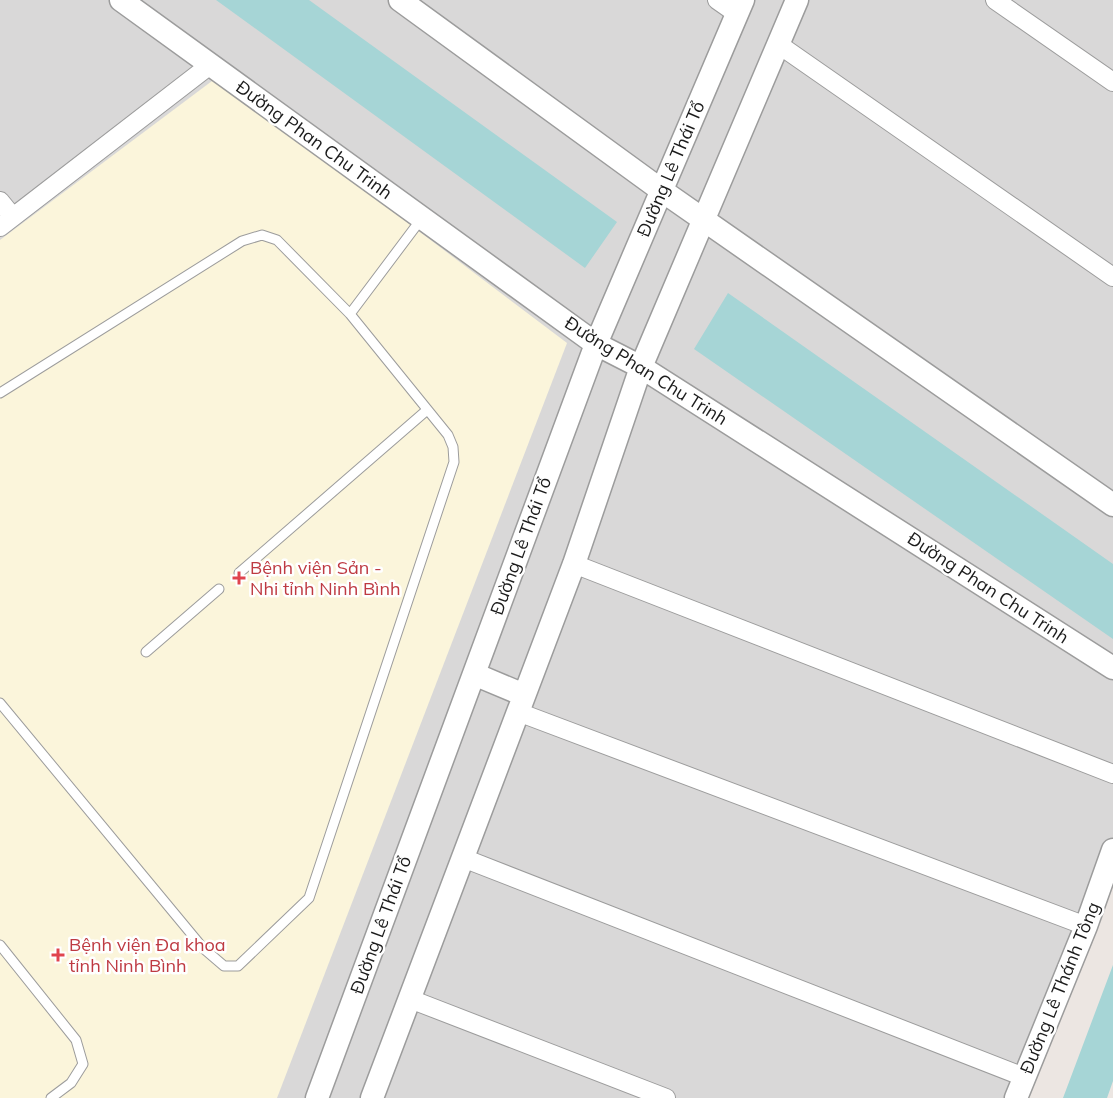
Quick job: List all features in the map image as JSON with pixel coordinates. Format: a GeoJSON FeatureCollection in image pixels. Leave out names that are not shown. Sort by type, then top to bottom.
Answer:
{"type":"FeatureCollection","features":[{"type":"Feature","properties":{"kind":"street","name":"Đường Phan Chu Trinh"},"geometry":{"type":"LineString","coordinates":[[121,0],[596,344],[641,367],[1113,668]]}},
{"type":"Feature","properties":{"kind":"street"},"geometry":{"type":"LineString","coordinates":[[400,0],[704,220],[1113,505]]}},
{"type":"Feature","properties":{"kind":"street"},"geometry":{"type":"LineString","coordinates":[[717,0],[740,7]]}},
{"type":"Feature","properties":{"kind":"street"},"geometry":{"type":"LineString","coordinates":[[372,1098],[574,564],[641,367],[797,0]]}},
{"type":"Feature","properties":{"kind":"street"},"geometry":{"type":"LineString","coordinates":[[996,0],[1113,82]]}},
{"type":"Feature","properties":{"kind":"street","name":"Đường Lê Thái Tổ"},"geometry":{"type":"LineString","coordinates":[[317,1098],[596,344],[740,7]]}},
{"type":"Feature","properties":{"kind":"street"},"geometry":{"type":"LineString","coordinates":[[778,44],[1113,277]]}},
{"type":"Feature","properties":{"kind":"street"},"geometry":{"type":"LineString","coordinates":[[0,201],[6,222],[210,65]]}},
{"type":"Feature","properties":{"kind":"street"},"geometry":{"type":"LineString","coordinates":[[574,564],[1113,774]]}},
{"type":"Feature","properties":{"kind":"street"},"geometry":{"type":"LineString","coordinates":[[474,674],[521,704],[1086,926]]}},
{"type":"Feature","properties":{"kind":"street","name":"Đường Lê Thánh Tông"},"geometry":{"type":"LineString","coordinates":[[1016,1098],[1086,926],[1113,850]]}},
{"type":"Feature","properties":{"kind":"street"},"geometry":{"type":"LineString","coordinates":[[463,858],[1024,1077]]}},
{"type":"Feature","properties":{"kind":"street"},"geometry":{"type":"LineString","coordinates":[[410,999],[666,1098]]}},
{"type":"Feature","properties":{"kind":"lane"},"geometry":{"type":"LineString","coordinates":[[350,314],[422,218]]}},
{"type":"Feature","properties":{"kind":"lane"},"geometry":{"type":"LineString","coordinates":[[0,393],[242,241],[262,235],[277,240],[350,314],[448,435],[453,447],[454,462],[309,898],[238,966],[224,966],[203,948],[0,703]]}},
{"type":"Feature","properties":{"kind":"lane"},"geometry":{"type":"LineString","coordinates":[[239,573],[428,410]]}},
{"type":"Feature","properties":{"kind":"lane"},"geometry":{"type":"LineString","coordinates":[[146,652],[219,589]]}},
{"type":"Feature","properties":{"kind":"lane"},"geometry":{"type":"LineString","coordinates":[[0,945],[76,1040],[83,1064],[71,1082],[51,1098]]}},
{"type":"Feature","properties":{"kind":"shaded area"},"geometry":{"type":"Polygon","coordinates":[[[0,0],[1113,0],[1113,845],[1018,1098],[0,1098],[0,0]]]}},
{"type":"Feature","properties":{"kind":"shaded area","name":"Bệnh viện Sản - Nhi tỉnh Ninh Bình"},"geometry":{"type":"Polygon","coordinates":[[[216,78],[567,343],[277,1098],[0,1098],[0,240],[216,78]]]}},
{"type":"Feature","properties":{"kind":"water"},"geometry":{"type":"Polygon","coordinates":[[[216,0],[309,0],[617,222],[585,268],[216,0]]]}},
{"type":"Feature","properties":{"kind":"water"},"geometry":{"type":"Polygon","coordinates":[[[728,293],[1113,564],[1113,639],[694,349],[728,293]]]}},
{"type":"Feature","properties":{"kind":"water"},"geometry":{"type":"Polygon","coordinates":[[[1113,965],[1113,1081],[1107,1098],[1063,1098],[1113,965]]]}},
{"type":"Feature","properties":{"kind":"place","name":"Bệnh viện Sản - Nhi tỉnh Ninh Bình"},"geometry":{"type":"Point","coordinates":[239,578]}},
{"type":"Feature","properties":{"kind":"place","name":"Bệnh viện Đa khoa tỉnh Ninh Bình"},"geometry":{"type":"Point","coordinates":[58,955]}}]}
